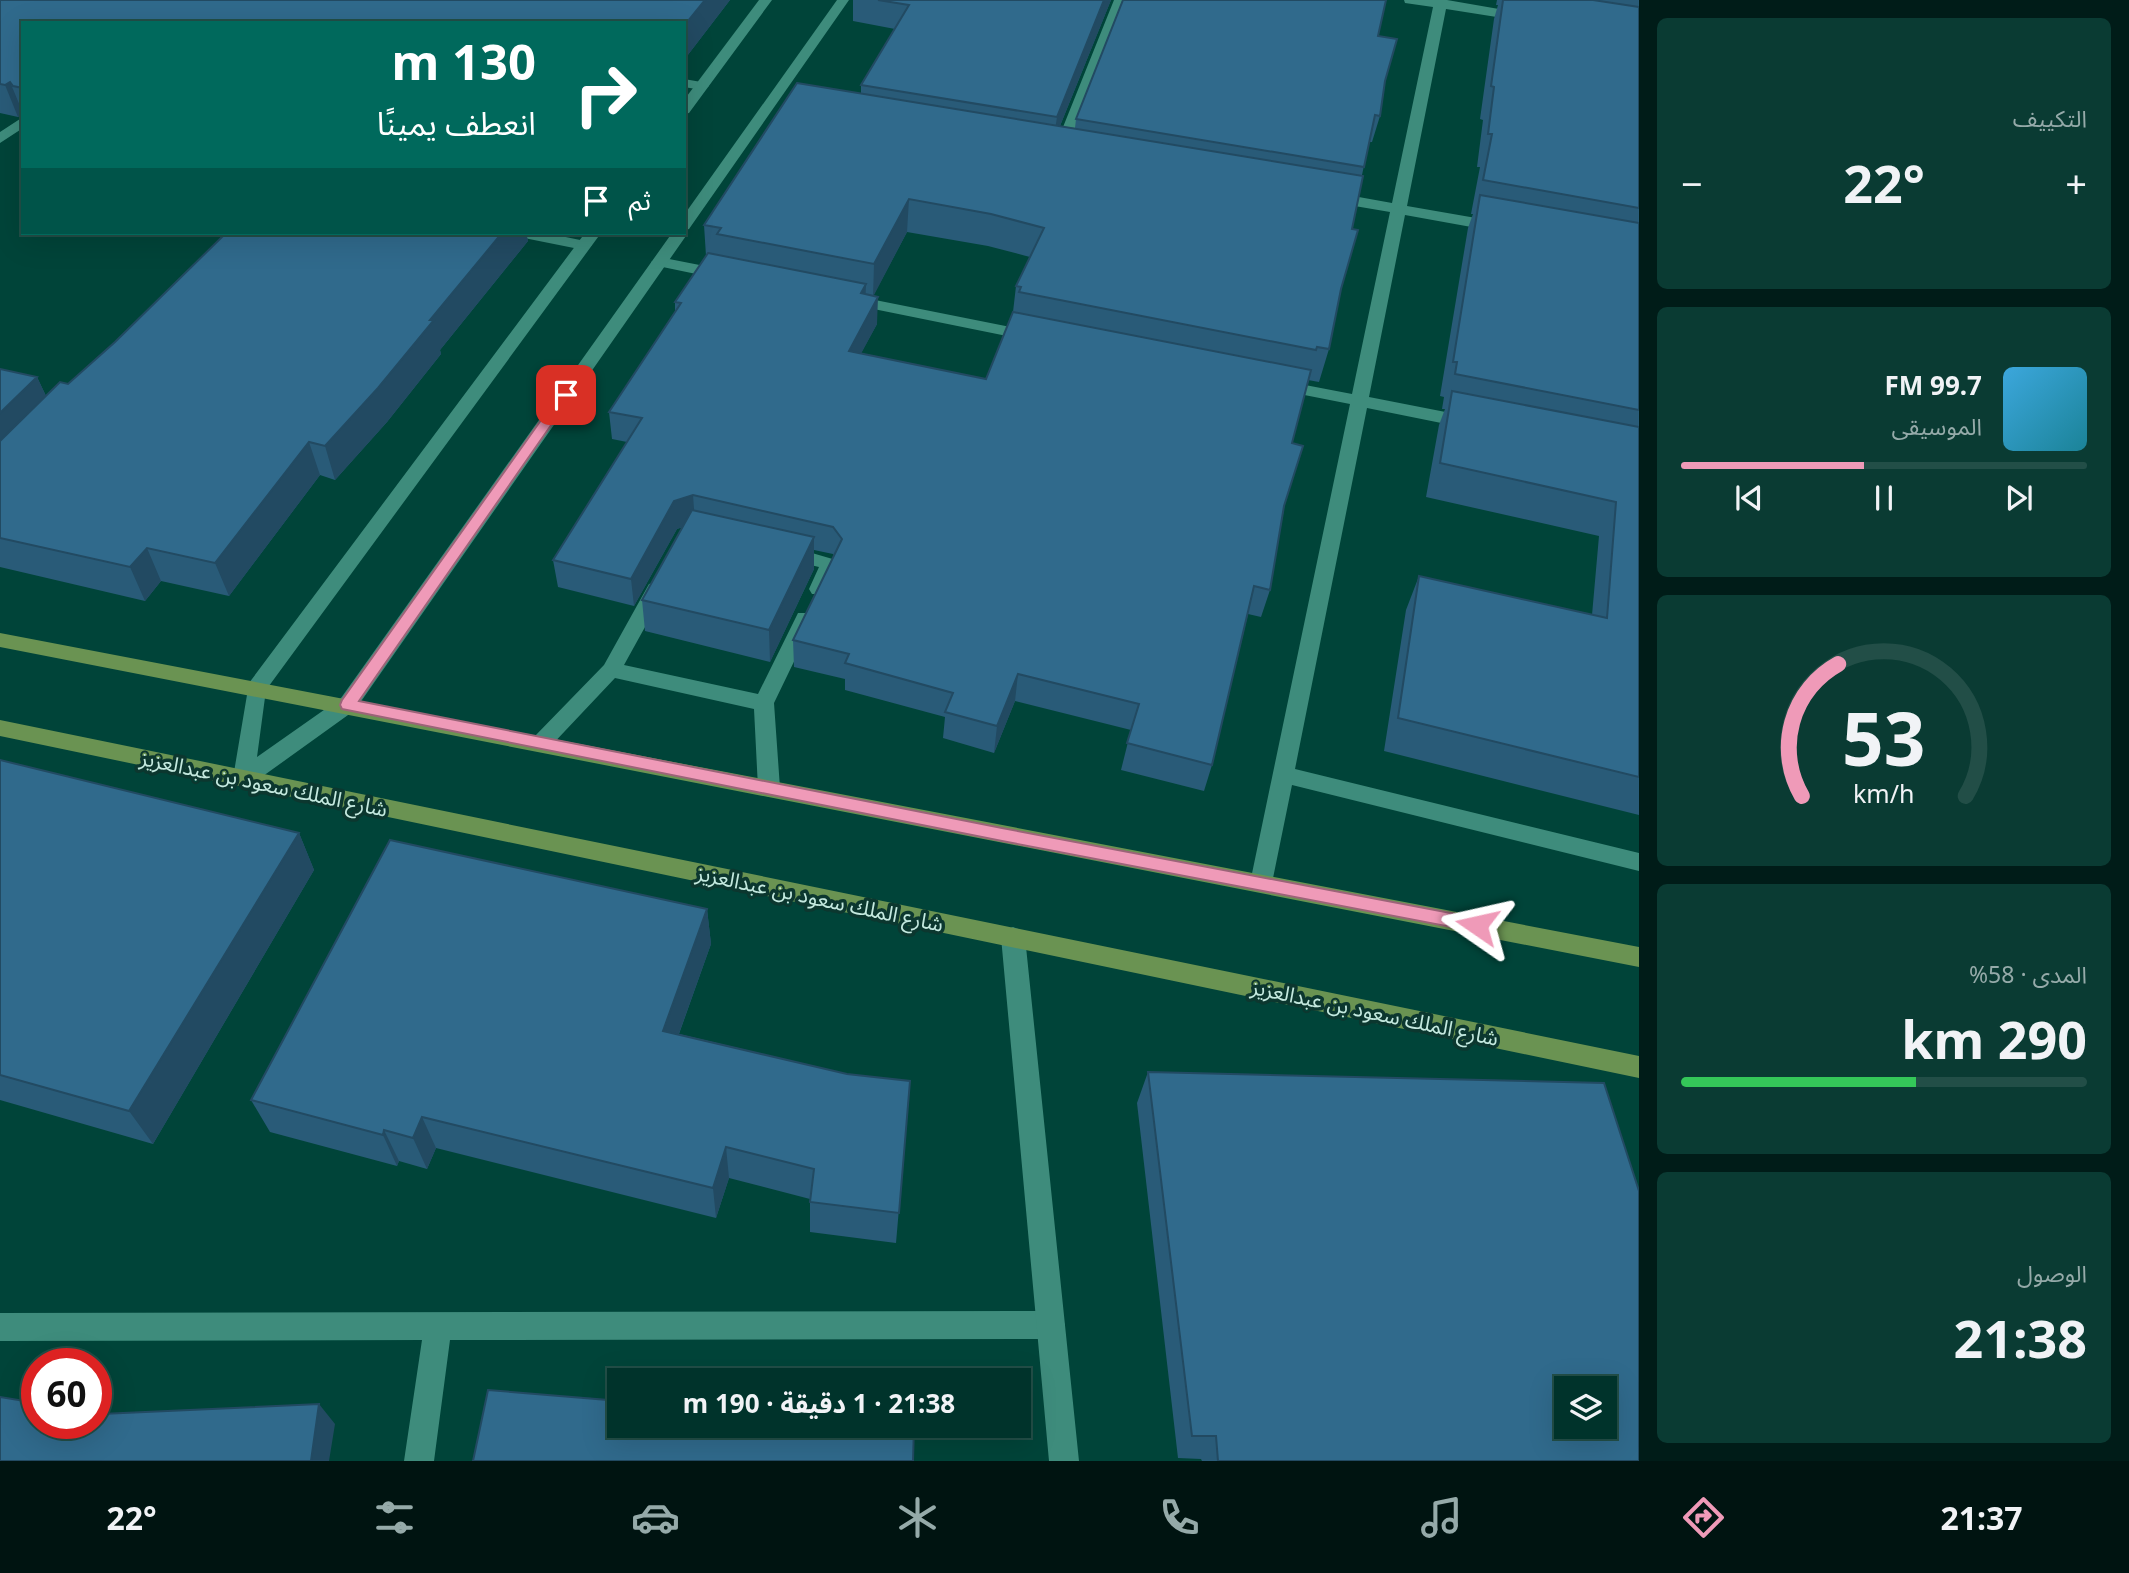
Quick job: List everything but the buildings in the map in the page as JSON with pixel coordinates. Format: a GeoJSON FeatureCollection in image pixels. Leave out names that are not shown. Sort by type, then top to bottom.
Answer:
{"type":"FeatureCollection","features":[{"type":"Feature","properties":{"kind":"main road"},"geometry":{"type":"LineString","coordinates":[[0,640],[348,705],[1639,957]]}},
{"type":"Feature","properties":{"kind":"main road","name":"شارع الملك سعود بن عبدالعزيز"},"geometry":{"type":"LineString","coordinates":[[0,728],[1639,1067]]}},
{"type":"Feature","properties":{"kind":"street"},"geometry":{"type":"LineString","coordinates":[[686,107],[766,0]]}},
{"type":"Feature","properties":{"kind":"street"},"geometry":{"type":"LineString","coordinates":[[686,223],[778,104],[844,0]]}},
{"type":"Feature","properties":{"kind":"street"},"geometry":{"type":"LineString","coordinates":[[1060,152],[1120,0]]}},
{"type":"Feature","properties":{"kind":"street"},"geometry":{"type":"LineString","coordinates":[[1410,0],[1440,2],[1533,18]]}},
{"type":"Feature","properties":{"kind":"street"},"geometry":{"type":"LineString","coordinates":[[1261,883],[1440,2]]}},
{"type":"Feature","properties":{"kind":"street"},"geometry":{"type":"LineString","coordinates":[[686,83],[702,86]]}},
{"type":"Feature","properties":{"kind":"street"},"geometry":{"type":"LineString","coordinates":[[0,139],[15,127]]}},
{"type":"Feature","properties":{"kind":"street"},"geometry":{"type":"LineString","coordinates":[[1317,195],[1519,230]]}},
{"type":"Feature","properties":{"kind":"street"},"geometry":{"type":"LineString","coordinates":[[546,235],[589,239]]}},
{"type":"Feature","properties":{"kind":"street"},"geometry":{"type":"LineString","coordinates":[[244,778],[348,705],[679,235]]}},
{"type":"Feature","properties":{"kind":"street"},"geometry":{"type":"LineString","coordinates":[[244,778],[256,688],[589,239]]}},
{"type":"Feature","properties":{"kind":"street"},"geometry":{"type":"LineString","coordinates":[[659,262],[741,279]]}},
{"type":"Feature","properties":{"kind":"street"},"geometry":{"type":"LineString","coordinates":[[837,298],[1043,338]]}},
{"type":"Feature","properties":{"kind":"street"},"geometry":{"type":"LineString","coordinates":[[1263,382],[1492,427]]}},
{"type":"Feature","properties":{"kind":"street"},"geometry":{"type":"LineString","coordinates":[[769,788],[764,703],[829,565],[774,550]]}},
{"type":"Feature","properties":{"kind":"street"},"geometry":{"type":"LineString","coordinates":[[541,743],[611,670],[667,569]]}},
{"type":"Feature","properties":{"kind":"street"},"geometry":{"type":"LineString","coordinates":[[611,670],[764,703]]}},
{"type":"Feature","properties":{"kind":"street"},"geometry":{"type":"LineString","coordinates":[[1283,774],[1639,862]]}},
{"type":"Feature","properties":{"kind":"street"},"geometry":{"type":"LineString","coordinates":[[1013,937],[1064,1461]]}},
{"type":"Feature","properties":{"kind":"street"},"geometry":{"type":"LineString","coordinates":[[0,1327],[1051,1325]]}},
{"type":"Feature","properties":{"kind":"street"},"geometry":{"type":"LineString","coordinates":[[419,1461],[438,1326]]}},
{"type":"Feature","properties":{"kind":"route"},"geometry":{"type":"LineString","coordinates":[[566,395],[348,705],[1002,835],[1477,925]]}}]}
